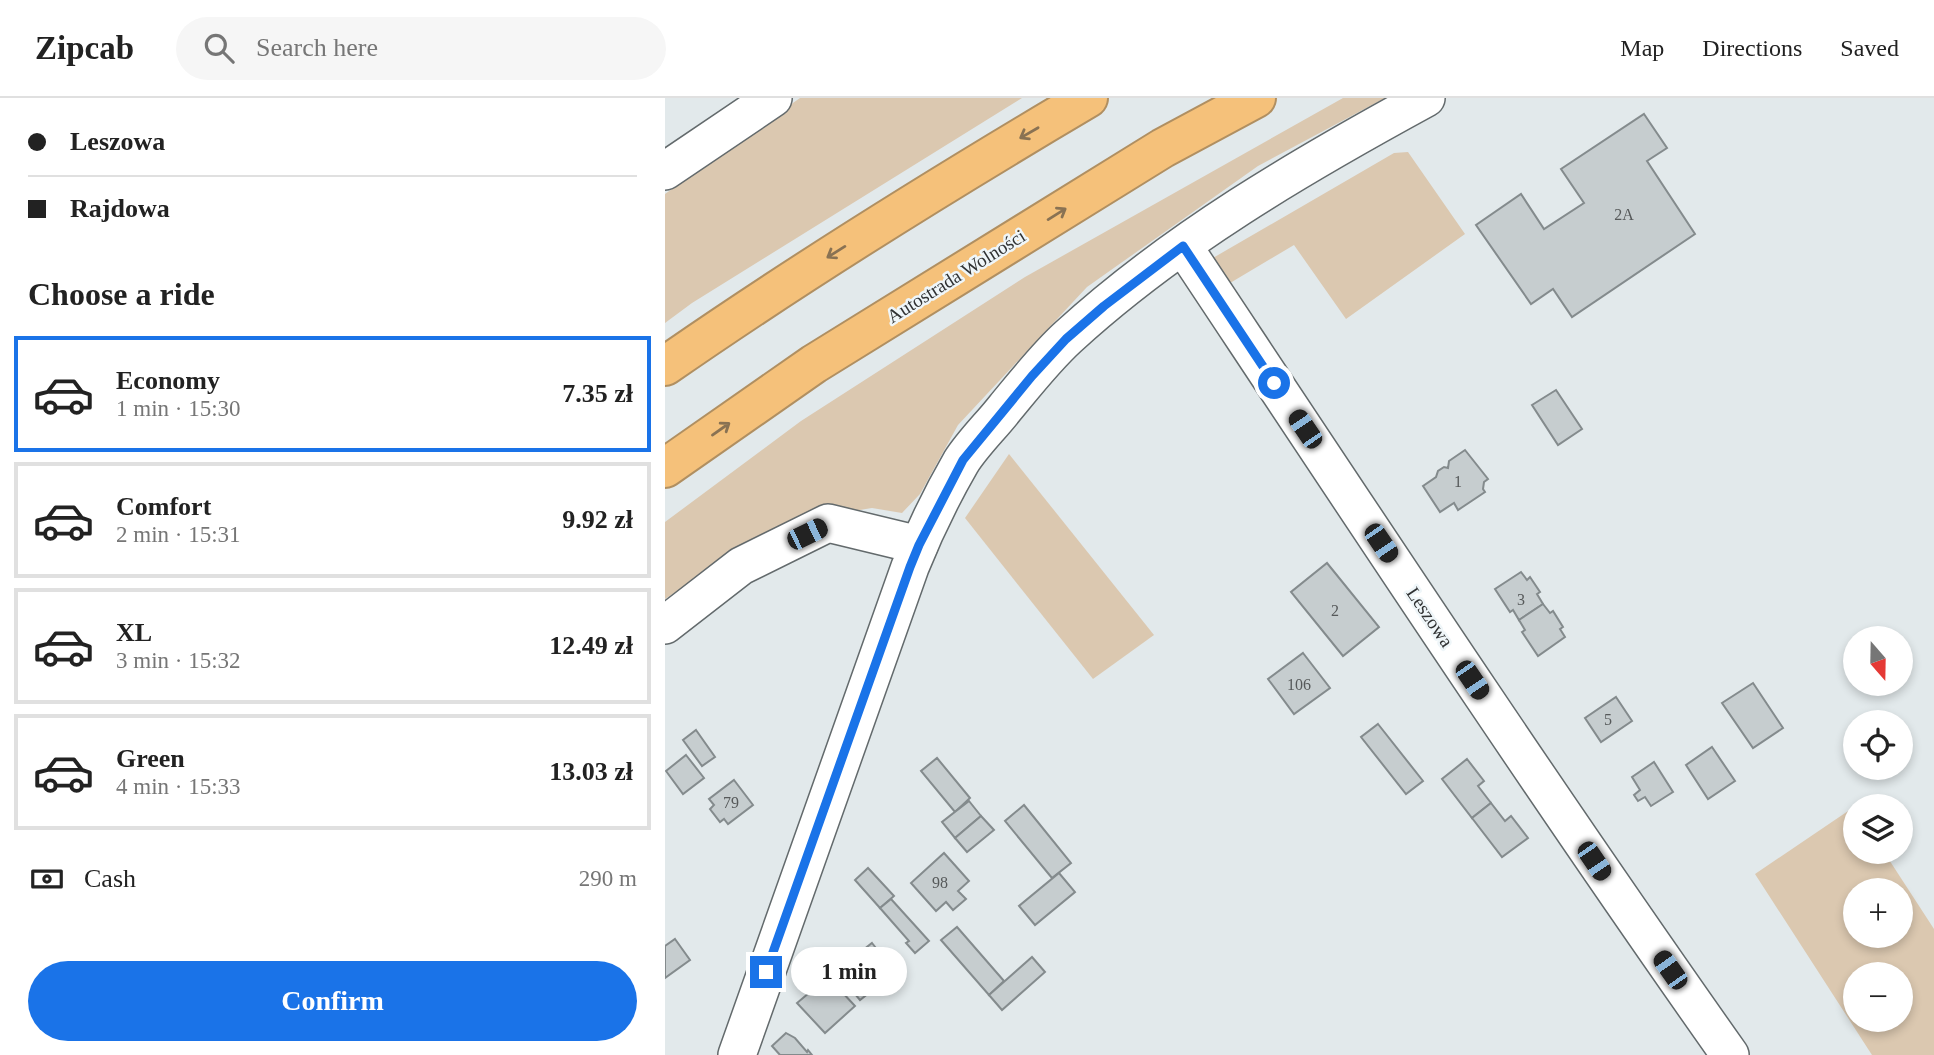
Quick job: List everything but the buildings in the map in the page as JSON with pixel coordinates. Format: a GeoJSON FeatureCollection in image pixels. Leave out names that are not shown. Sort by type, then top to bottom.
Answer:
{"type":"FeatureCollection","features":[{"type":"Feature","properties":{"kind":"highway"},"geometry":{"type":"LineString","coordinates":[[665,366],[761,300],[969,168],[1088,98]]}},
{"type":"Feature","properties":{"kind":"highway","name":"Autostrada Wolności"},"geometry":{"type":"LineString","coordinates":[[665,468],[814,364],[1163,149],[1256,98]]}},
{"type":"Feature","properties":{"kind":"street"},"geometry":{"type":"LineString","coordinates":[[665,171],[773,98]]}},
{"type":"Feature","properties":{"kind":"street"},"geometry":{"type":"LineString","coordinates":[[737,1055],[919,545],[963,460],[1032,376],[1066,339],[1104,306],[1183,246],[1273,186],[1426,98]]}},
{"type":"Feature","properties":{"kind":"street","name":"Leszowa"},"geometry":{"type":"LineString","coordinates":[[1183,246],[1525,760],[1730,1055]]}},
{"type":"Feature","properties":{"kind":"street"},"geometry":{"type":"LineString","coordinates":[[665,625],[741,566],[828,523],[919,545]]}},
{"type":"Feature","properties":{"kind":"shaded area"},"geometry":{"type":"Polygon","coordinates":[[[800,98],[1022,98],[692,303],[665,323],[665,194],[800,98]]]}},
{"type":"Feature","properties":{"kind":"shaded area"},"geometry":{"type":"Polygon","coordinates":[[[1343,98],[1385,98],[1258,166],[1087,287],[958,425],[920,494],[902,513],[872,508],[829,515],[769,531],[665,599],[665,522],[801,421],[1025,277],[1343,98]]]}},
{"type":"Feature","properties":{"kind":"shaded area"},"geometry":{"type":"Polygon","coordinates":[[[1408,152],[1465,234],[1346,319],[1294,245],[1220,289],[1206,262],[1394,153],[1408,152]]]}},
{"type":"Feature","properties":{"kind":"shaded area"},"geometry":{"type":"Polygon","coordinates":[[[1009,454],[1154,635],[1093,679],[965,518],[1009,454]]]}},
{"type":"Feature","properties":{"kind":"shaded area"},"geometry":{"type":"Polygon","coordinates":[[[1843,814],[1843,864],[1892,864],[1901,878],[1843,878],[1843,948],[1913,948],[1913,897],[1934,929],[1934,1055],[1872,1055],[1857,1032],[1913,1032],[1913,962],[1843,962],[1843,1010],[1755,874],[1843,814]]]}},
{"type":"Feature","properties":{"kind":"route"},"geometry":{"type":"LineString","coordinates":[[766,972],[919,545],[963,460],[1032,376],[1066,339],[1104,306],[1183,246],[1274,383]]}}]}
